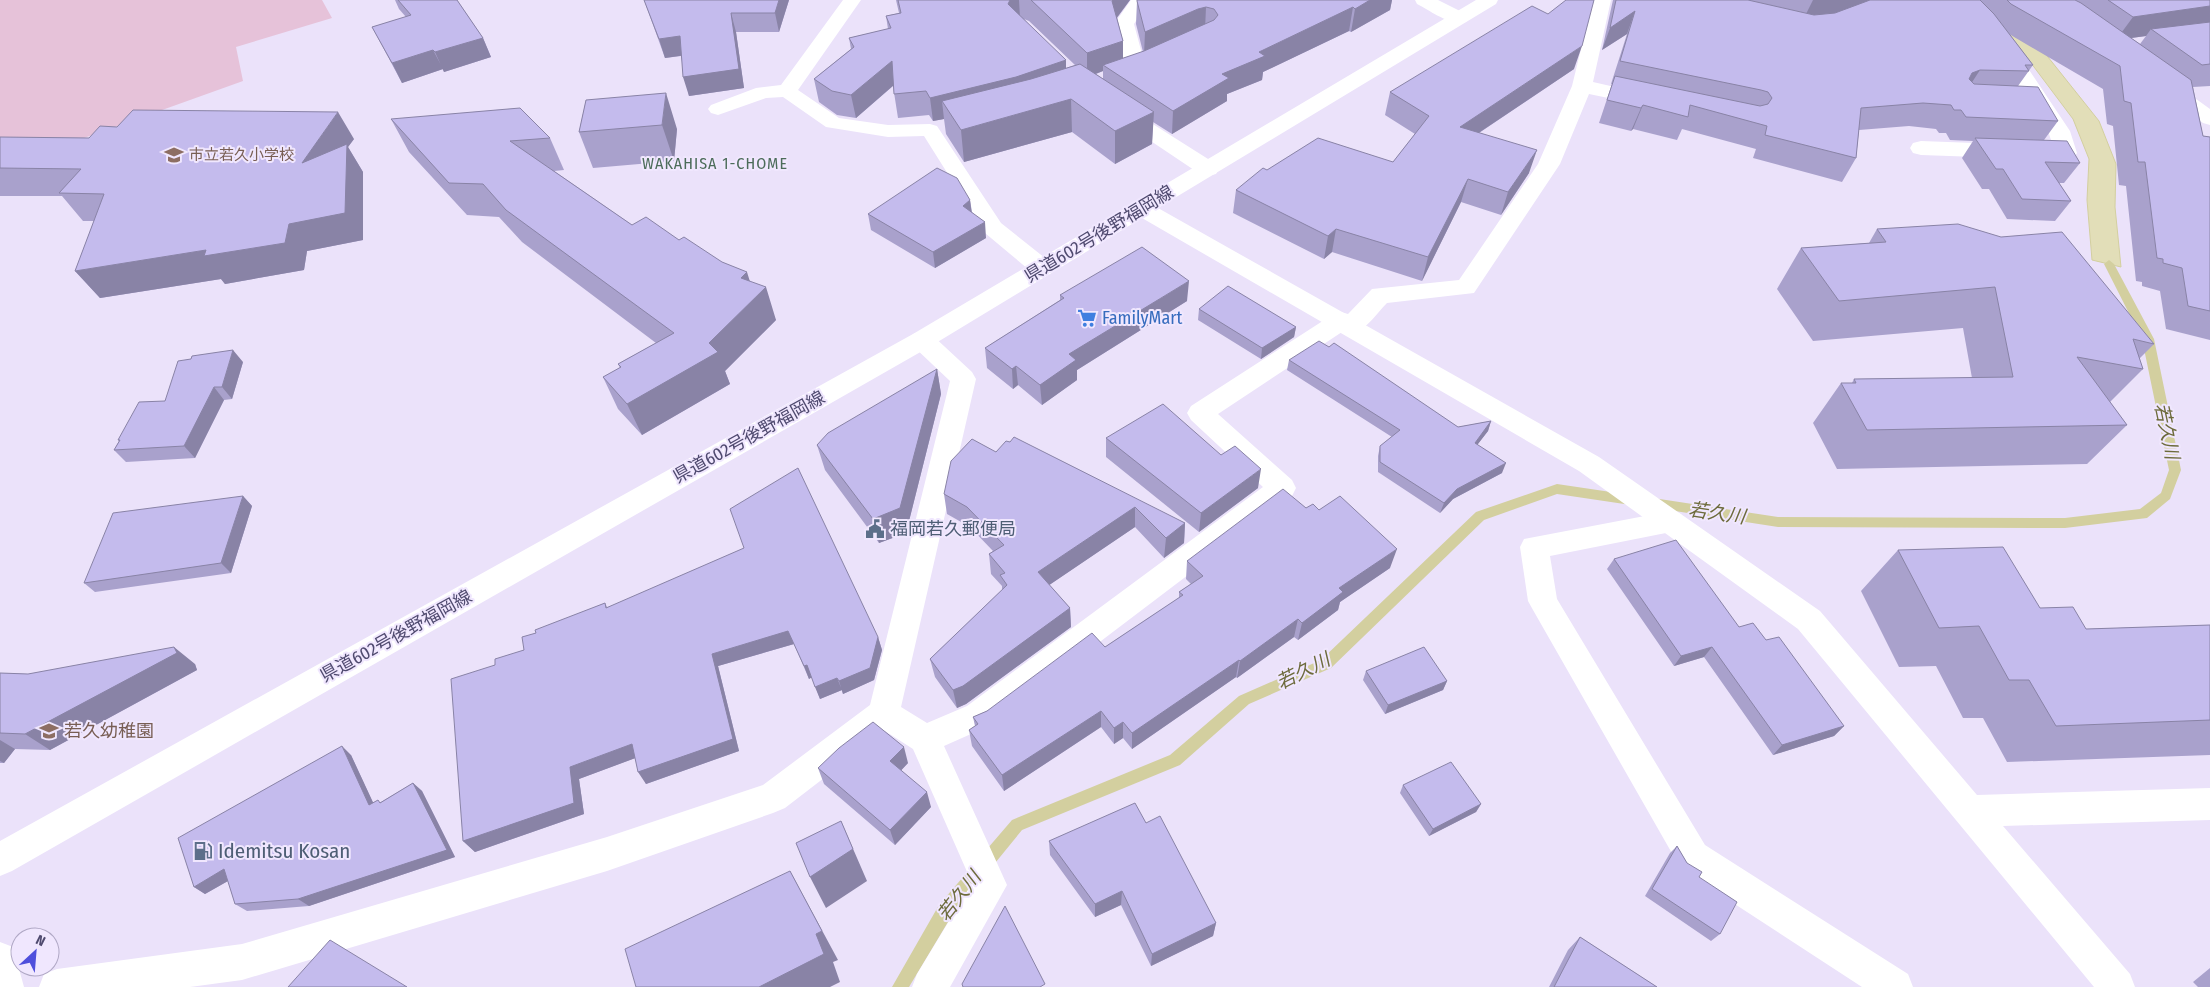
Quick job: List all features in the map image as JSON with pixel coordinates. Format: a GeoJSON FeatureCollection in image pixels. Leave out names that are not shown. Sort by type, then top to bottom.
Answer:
{"type":"FeatureCollection","features":[{"type":"Feature","properties":{"kind":"street"},"geometry":{"type":"LineString","coordinates":[[787,91],[852,0]]}},
{"type":"Feature","properties":{"kind":"street"},"geometry":{"type":"LineString","coordinates":[[1092,83],[1144,65],[1124,24],[1138,3],[1146,0]]}},
{"type":"Feature","properties":{"kind":"street"},"geometry":{"type":"LineString","coordinates":[[1424,0],[1459,18]]}},
{"type":"Feature","properties":{"kind":"street","name":"県道602号後野福岡線"},"geometry":{"type":"LineString","coordinates":[[0,859],[922,340],[1489,0]]}},
{"type":"Feature","properties":{"kind":"street"},"geometry":{"type":"LineString","coordinates":[[925,739],[978,716],[1282,488],[1200,413],[1346,324],[1380,295],[1466,287],[1549,164],[1582,86],[1602,0]]}},
{"type":"Feature","properties":{"kind":"street"},"geometry":{"type":"LineString","coordinates":[[1921,148],[2066,153],[2059,131],[2008,52],[1989,32]]}},
{"type":"Feature","properties":{"kind":"street"},"geometry":{"type":"LineString","coordinates":[[2151,76],[2208,117],[2210,136]]}},
{"type":"Feature","properties":{"kind":"street"},"geometry":{"type":"LineString","coordinates":[[1582,86],[1666,104]]}},
{"type":"Feature","properties":{"kind":"street"},"geometry":{"type":"LineString","coordinates":[[718,109],[763,92],[787,91],[833,123],[888,131],[940,127],[992,228],[1042,268]]}},
{"type":"Feature","properties":{"kind":"street"},"geometry":{"type":"LineString","coordinates":[[2013,102],[2041,103]]}},
{"type":"Feature","properties":{"kind":"street"},"geometry":{"type":"LineString","coordinates":[[1107,103],[1208,169]]}},
{"type":"Feature","properties":{"kind":"street"},"geometry":{"type":"LineString","coordinates":[[1141,208],[1589,464],[1810,620],[2117,987]]}},
{"type":"Feature","properties":{"kind":"street"},"geometry":{"type":"LineString","coordinates":[[57,987],[242,962],[607,854],[773,797],[884,713],[963,379],[922,340]]}},
{"type":"Feature","properties":{"kind":"street"},"geometry":{"type":"LineString","coordinates":[[1671,522],[1534,547],[1542,601],[1693,857],[1895,987]]}},
{"type":"Feature","properties":{"kind":"street"},"geometry":{"type":"LineString","coordinates":[[884,713],[925,739],[990,884],[930,987]]}},
{"type":"Feature","properties":{"kind":"street"},"geometry":{"type":"LineString","coordinates":[[1970,812],[2210,804]]}},
{"type":"Feature","properties":{"kind":"street"},"geometry":{"type":"LineString","coordinates":[[0,960],[6,987]]}},
{"type":"Feature","properties":{"kind":"shaded area"},"geometry":{"type":"Polygon","coordinates":[[[0,0],[322,0],[332,18],[236,47],[243,81],[45,152],[0,151],[0,0]]]}},
{"type":"Feature","properties":{"kind":"shaded area"},"geometry":{"type":"Polygon","coordinates":[[[2004,27],[2044,52],[2099,121],[2116,164],[2115,207],[2121,267],[2092,260],[2087,200],[2089,159],[2073,119],[2004,27]]]}},
{"type":"Feature","properties":{"kind":"building"},"geometry":{"type":"Polygon","coordinates":[[[398,0],[457,0],[483,38],[435,52],[433,50],[392,63],[372,27],[411,15],[398,0]]]}},
{"type":"Feature","properties":{"kind":"building"},"geometry":{"type":"Polygon","coordinates":[[[644,0],[779,0],[775,13],[731,13],[739,69],[683,77],[680,36],[659,39],[644,0]]]}},
{"type":"Feature","properties":{"kind":"building"},"geometry":{"type":"Polygon","coordinates":[[[898,0],[1010,0],[1008,4],[1066,60],[1016,77],[930,98],[926,91],[894,94],[892,61],[851,95],[832,91],[814,79],[854,47],[849,38],[891,28],[886,16],[901,13],[898,0]]]}},
{"type":"Feature","properties":{"kind":"building"},"geometry":{"type":"Polygon","coordinates":[[[1031,0],[1113,0],[1123,41],[1087,53],[1031,0]]]}},
{"type":"Feature","properties":{"kind":"building"},"geometry":{"type":"Polygon","coordinates":[[[1137,0],[1370,0],[1355,9],[1353,7],[1259,52],[1265,56],[1222,74],[1229,78],[1173,111],[1103,65],[1144,51],[1214,20],[1218,15],[1214,9],[1206,7],[1145,32],[1137,0]]]}},
{"type":"Feature","properties":{"kind":"building"},"geometry":{"type":"Polygon","coordinates":[[[1566,0],[1594,0],[1582,46],[1460,127],[1537,150],[1508,192],[1468,179],[1428,257],[1336,229],[1328,236],[1236,190],[1263,168],[1267,170],[1318,138],[1393,162],[1429,116],[1390,92],[1532,6],[1548,14],[1566,0]]]}},
{"type":"Feature","properties":{"kind":"building"},"geometry":{"type":"Polygon","coordinates":[[[1616,0],[1748,0],[1814,15],[1835,13],[1870,0],[1980,0],[1994,14],[2033,65],[2025,65],[2029,71],[1980,70],[1972,73],[1969,79],[1974,84],[2038,87],[2058,121],[1966,117],[1961,110],[1954,110],[1951,105],[1923,103],[1861,108],[1856,158],[1765,135],[1767,126],[1690,105],[1688,117],[1643,105],[1641,108],[1607,100],[1615,76],[1760,106],[1768,104],[1772,98],[1768,92],[1761,90],[1620,61],[1635,11],[1610,28],[1616,0]]]}},
{"type":"Feature","properties":{"kind":"building"},"geometry":{"type":"Polygon","coordinates":[[[2007,0],[2075,0],[2191,80],[2203,136],[2210,137],[2210,311],[2188,306],[2182,268],[2163,263],[2163,259],[2157,258],[2145,162],[2138,162],[2131,103],[2124,101],[2120,66],[2007,0]]]}},
{"type":"Feature","properties":{"kind":"building"},"geometry":{"type":"Polygon","coordinates":[[[2108,0],[2210,0],[2210,6],[2133,17],[2108,0]]]}},
{"type":"Feature","properties":{"kind":"building"},"geometry":{"type":"Polygon","coordinates":[[[2210,22],[2210,64],[2202,65],[2151,29],[2210,22]]]}},
{"type":"Feature","properties":{"kind":"building"},"geometry":{"type":"Polygon","coordinates":[[[1080,64],[1154,112],[1115,131],[1071,99],[961,130],[942,101],[1031,79],[1080,64]]]}},
{"type":"Feature","properties":{"kind":"building"},"geometry":{"type":"Polygon","coordinates":[[[666,93],[662,125],[579,132],[586,100],[666,93]]]}},
{"type":"Feature","properties":{"kind":"building"},"geometry":{"type":"Polygon","coordinates":[[[520,108],[550,138],[510,141],[632,225],[646,217],[679,240],[684,237],[722,262],[747,272],[741,278],[766,287],[709,343],[718,352],[627,404],[603,377],[621,367],[618,364],[674,333],[506,210],[483,184],[449,183],[391,119],[520,108]]]}},
{"type":"Feature","properties":{"kind":"building"},"geometry":{"type":"Polygon","coordinates":[[[133,110],[338,112],[302,163],[347,144],[345,213],[289,224],[285,243],[204,256],[206,250],[75,271],[104,194],[59,193],[81,169],[0,168],[0,137],[89,138],[100,126],[117,127],[133,110]]]}},
{"type":"Feature","properties":{"kind":"building"},"geometry":{"type":"Polygon","coordinates":[[[1975,138],[2067,141],[2080,163],[2045,162],[2071,201],[2022,199],[2003,169],[1996,169],[1975,138]]]}},
{"type":"Feature","properties":{"kind":"building"},"geometry":{"type":"Polygon","coordinates":[[[937,168],[957,178],[970,200],[963,206],[985,222],[933,252],[868,214],[937,168]]]}},
{"type":"Feature","properties":{"kind":"building"},"geometry":{"type":"Polygon","coordinates":[[[1958,224],[2001,237],[2062,232],[2154,344],[2133,339],[2143,369],[2077,357],[2127,425],[1867,430],[1841,383],[1856,383],[1854,379],[2013,377],[1995,287],[1839,301],[1801,248],[1886,242],[1877,229],[1958,224]]]}},
{"type":"Feature","properties":{"kind":"building"},"geometry":{"type":"Polygon","coordinates":[[[1142,247],[1189,281],[1069,354],[1076,360],[1040,385],[1016,366],[1012,369],[985,348],[1064,298],[1060,295],[1142,247]]]}},
{"type":"Feature","properties":{"kind":"building"},"geometry":{"type":"Polygon","coordinates":[[[1228,286],[1296,327],[1262,348],[1199,309],[1228,286]]]}},
{"type":"Feature","properties":{"kind":"building"},"geometry":{"type":"Polygon","coordinates":[[[1319,341],[1329,347],[1334,343],[1458,427],[1491,421],[1475,443],[1506,463],[1457,489],[1444,503],[1380,462],[1380,446],[1400,430],[1289,360],[1319,341]]]}},
{"type":"Feature","properties":{"kind":"building"},"geometry":{"type":"Polygon","coordinates":[[[233,350],[222,387],[214,387],[184,446],[114,450],[139,402],[165,401],[178,361],[191,359],[192,356],[233,350]]]}},
{"type":"Feature","properties":{"kind":"building"},"geometry":{"type":"Polygon","coordinates":[[[937,369],[900,508],[873,519],[817,445],[828,433],[937,369]]]}},
{"type":"Feature","properties":{"kind":"building"},"geometry":{"type":"Polygon","coordinates":[[[1163,404],[1221,455],[1235,446],[1261,469],[1201,513],[1106,438],[1163,404]]]}},
{"type":"Feature","properties":{"kind":"building"},"geometry":{"type":"Polygon","coordinates":[[[1014,437],[1185,523],[1166,538],[1135,507],[1038,572],[1070,608],[963,686],[953,690],[930,659],[1007,585],[1000,575],[1005,573],[989,554],[1004,545],[967,507],[944,494],[951,461],[972,439],[996,452],[1006,441],[1010,442],[1014,437]]]}},
{"type":"Feature","properties":{"kind":"building"},"geometry":{"type":"Polygon","coordinates":[[[798,468],[878,637],[870,668],[839,681],[837,678],[815,687],[807,665],[804,666],[788,631],[712,654],[733,739],[638,772],[632,744],[570,767],[574,803],[463,841],[451,679],[495,665],[495,659],[524,650],[522,637],[536,633],[535,630],[605,603],[606,608],[744,548],[730,509],[798,468]]]}},
{"type":"Feature","properties":{"kind":"building"},"geometry":{"type":"Polygon","coordinates":[[[1283,489],[1306,508],[1313,504],[1319,510],[1340,496],[1397,549],[1339,588],[1343,592],[1302,623],[1298,619],[1240,661],[1132,733],[1123,722],[1114,728],[1101,711],[1002,775],[969,730],[978,724],[973,717],[987,711],[1092,633],[1105,647],[1183,595],[1179,592],[1203,576],[1187,561],[1283,489]]]}},
{"type":"Feature","properties":{"kind":"building"},"geometry":{"type":"Polygon","coordinates":[[[243,496],[221,563],[84,583],[113,513],[243,496]]]}},
{"type":"Feature","properties":{"kind":"building"},"geometry":{"type":"Polygon","coordinates":[[[1676,540],[1739,627],[1753,623],[1766,640],[1779,637],[1844,726],[1782,745],[1712,647],[1681,656],[1614,559],[1676,540]]]}},
{"type":"Feature","properties":{"kind":"building"},"geometry":{"type":"Polygon","coordinates":[[[2003,547],[2040,608],[2073,607],[2086,629],[2210,625],[2210,720],[2056,726],[2029,680],[2009,680],[1979,626],[1939,628],[1898,550],[2003,547]]]}},
{"type":"Feature","properties":{"kind":"building"},"geometry":{"type":"Polygon","coordinates":[[[174,647],[177,653],[25,734],[0,733],[0,673],[28,674],[174,647]]]}},
{"type":"Feature","properties":{"kind":"building"},"geometry":{"type":"Polygon","coordinates":[[[1424,647],[1447,681],[1388,705],[1366,671],[1424,647]]]}},
{"type":"Feature","properties":{"kind":"building"},"geometry":{"type":"Polygon","coordinates":[[[873,722],[904,747],[890,761],[927,792],[890,830],[818,768],[839,748],[873,722]]]}},
{"type":"Feature","properties":{"kind":"building"},"geometry":{"type":"Polygon","coordinates":[[[342,746],[369,805],[378,800],[380,803],[413,783],[447,850],[298,899],[235,904],[224,869],[194,887],[178,838],[342,746]]]}},
{"type":"Feature","properties":{"kind":"building"},"geometry":{"type":"Polygon","coordinates":[[[1451,762],[1481,804],[1433,829],[1403,785],[1451,762]]]}},
{"type":"Feature","properties":{"kind":"building"},"geometry":{"type":"Polygon","coordinates":[[[1135,803],[1146,823],[1160,816],[1216,923],[1152,954],[1122,891],[1095,904],[1049,841],[1135,803]]]}},
{"type":"Feature","properties":{"kind":"building"},"geometry":{"type":"Polygon","coordinates":[[[841,821],[853,849],[810,877],[796,843],[841,821]]]}},
{"type":"Feature","properties":{"kind":"building"},"geometry":{"type":"Polygon","coordinates":[[[1677,846],[1687,863],[1702,872],[1699,877],[1737,902],[1720,934],[1652,889],[1677,846]]]}},
{"type":"Feature","properties":{"kind":"building"},"geometry":{"type":"Polygon","coordinates":[[[790,871],[822,931],[816,934],[824,954],[759,987],[636,987],[625,949],[790,871]]]}},
{"type":"Feature","properties":{"kind":"building"},"geometry":{"type":"Polygon","coordinates":[[[1005,906],[1045,984],[1040,987],[963,987],[962,984],[1005,906]]]}},
{"type":"Feature","properties":{"kind":"building"},"geometry":{"type":"Polygon","coordinates":[[[1580,937],[1657,987],[1554,987],[1580,937]]]}},
{"type":"Feature","properties":{"kind":"building"},"geometry":{"type":"Polygon","coordinates":[[[330,940],[407,987],[288,987],[330,940]]]}},
{"type":"Feature","properties":{"kind":"waterway","name":"若久川"},"geometry":{"type":"LineString","coordinates":[[1653,503],[1778,522],[2065,523],[2143,514],[2166,496],[2175,470],[2148,339],[2109,264]]}},
{"type":"Feature","properties":{"kind":"waterway","name":"若久川"},"geometry":{"type":"LineString","coordinates":[[900,987],[945,911],[1017,825],[1175,760],[1244,700],[1326,664],[1480,516],[1557,489],[1631,500]]}},
{"type":"Feature","properties":{"kind":"place","name":"市立若久小学校"},"geometry":{"type":"Point","coordinates":[174,155]}},
{"type":"Feature","properties":{"kind":"place","name":"FamilyMart"},"geometry":{"type":"Point","coordinates":[1087,318]}},
{"type":"Feature","properties":{"kind":"place","name":"福岡若久郵便局"},"geometry":{"type":"Point","coordinates":[875,529]}},
{"type":"Feature","properties":{"kind":"place","name":"若久幼稚園"},"geometry":{"type":"Point","coordinates":[49,731]}},
{"type":"Feature","properties":{"kind":"place","name":"Idemitsu Kosan"},"geometry":{"type":"Point","coordinates":[203,851]}},
{"type":"Feature","properties":{"kind":"district","name":"WAKAHISA 1-CHOME"},"geometry":{"type":"Point","coordinates":[715,163]}}]}
